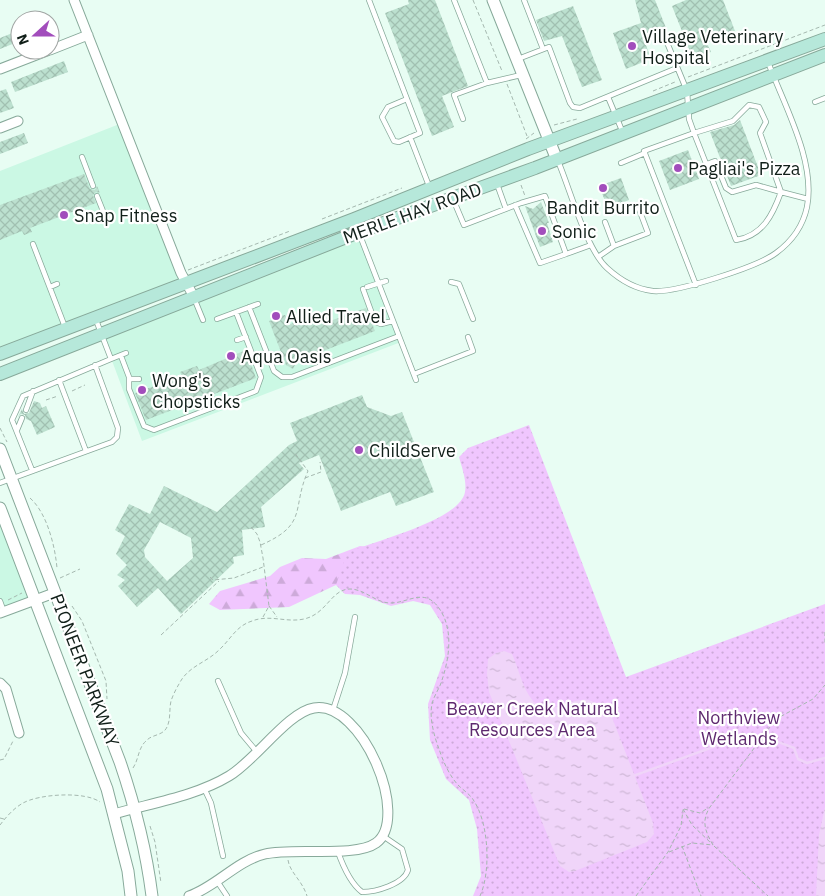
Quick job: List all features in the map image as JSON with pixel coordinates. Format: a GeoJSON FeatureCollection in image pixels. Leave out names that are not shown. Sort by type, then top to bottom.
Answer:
{"type":"FeatureCollection","features":[{"type":"Feature","properties":{"kind":"main road","name":"MERLE HAY ROAD"},"geometry":{"type":"LineString","coordinates":[[0,354],[354,219],[550,141],[825,39]]}},
{"type":"Feature","properties":{"kind":"main road","name":"MERLE HAY ROAD"},"geometry":{"type":"LineString","coordinates":[[0,374],[359,232],[557,160],[825,55]]}},
{"type":"Feature","properties":{"kind":"street"},"geometry":{"type":"LineString","coordinates":[[74,0],[186,284],[194,297]]}},
{"type":"Feature","properties":{"kind":"street"},"geometry":{"type":"LineString","coordinates":[[493,0],[557,160]]}},
{"type":"Feature","properties":{"kind":"street"},"geometry":{"type":"LineString","coordinates":[[60,46],[88,35]]}},
{"type":"Feature","properties":{"kind":"street"},"geometry":{"type":"LineString","coordinates":[[0,69],[24,60]]}},
{"type":"Feature","properties":{"kind":"street"},"geometry":{"type":"LineString","coordinates":[[0,128],[18,121]]}},
{"type":"Feature","properties":{"kind":"street","name":"PIONEER PARKWAY"},"geometry":{"type":"LineString","coordinates":[[4,447],[6,481],[58,588],[136,808],[148,861],[152,896]]}},
{"type":"Feature","properties":{"kind":"street","name":"PIONEER PARKWAY"},"geometry":{"type":"LineString","coordinates":[[0,508],[114,814],[128,871],[131,896]]}},
{"type":"Feature","properties":{"kind":"street"},"geometry":{"type":"LineString","coordinates":[[2,613],[35,600],[58,588]]}},
{"type":"Feature","properties":{"kind":"street"},"geometry":{"type":"LineString","coordinates":[[0,683],[6,689],[19,733]]}},
{"type":"Feature","properties":{"kind":"street"},"geometry":{"type":"LineString","coordinates":[[114,814],[204,788],[230,776],[258,753],[296,716],[304,711],[319,708],[333,710],[346,719],[355,729],[381,773],[386,794],[387,815],[383,836],[369,848],[287,851],[255,857],[217,881],[188,896]]}},
{"type":"Feature","properties":{"kind":"lane"},"geometry":{"type":"LineString","coordinates":[[369,0],[407,99],[420,133],[399,142],[394,141],[382,117],[388,107],[407,99]]}},
{"type":"Feature","properties":{"kind":"lane"},"geometry":{"type":"LineString","coordinates":[[454,0],[486,83]]}},
{"type":"Feature","properties":{"kind":"lane"},"geometry":{"type":"LineString","coordinates":[[524,0],[543,49]]}},
{"type":"Feature","properties":{"kind":"lane"},"geometry":{"type":"LineString","coordinates":[[621,163],[645,153],[644,151],[694,133],[733,121],[746,106],[752,104],[761,109],[765,119],[760,133],[781,192],[775,209],[762,227],[749,236],[736,240],[694,133],[688,108],[687,91],[666,40]]}},
{"type":"Feature","properties":{"kind":"lane"},"geometry":{"type":"LineString","coordinates":[[517,60],[549,47],[573,107],[580,108],[677,68]]}},
{"type":"Feature","properties":{"kind":"lane"},"geometry":{"type":"LineString","coordinates":[[557,160],[591,245],[598,257],[605,267],[630,285],[654,291],[676,290],[775,254],[790,241],[800,226],[808,199],[808,169],[768,61]]}},
{"type":"Feature","properties":{"kind":"lane"},"geometry":{"type":"LineString","coordinates":[[463,118],[454,95],[486,83],[523,74]]}},
{"type":"Feature","properties":{"kind":"lane"},"geometry":{"type":"LineString","coordinates":[[608,97],[623,134]]}},
{"type":"Feature","properties":{"kind":"lane"},"geometry":{"type":"LineString","coordinates":[[815,102],[825,98]]}},
{"type":"Feature","properties":{"kind":"lane"},"geometry":{"type":"LineString","coordinates":[[410,137],[429,188]]}},
{"type":"Feature","properties":{"kind":"lane"},"geometry":{"type":"LineString","coordinates":[[645,153],[696,284]]}},
{"type":"Feature","properties":{"kind":"lane"},"geometry":{"type":"LineString","coordinates":[[82,157],[93,186]]}},
{"type":"Feature","properties":{"kind":"lane"},"geometry":{"type":"LineString","coordinates":[[706,164],[715,161],[726,188],[732,192],[756,185],[808,199]]}},
{"type":"Feature","properties":{"kind":"lane"},"geometry":{"type":"LineString","coordinates":[[496,183],[506,208]]}},
{"type":"Feature","properties":{"kind":"lane"},"geometry":{"type":"LineString","coordinates":[[97,196],[105,216]]}},
{"type":"Feature","properties":{"kind":"lane"},"geometry":{"type":"LineString","coordinates":[[453,199],[464,225],[506,208],[545,196],[566,254]]}},
{"type":"Feature","properties":{"kind":"lane"},"geometry":{"type":"LineString","coordinates":[[515,205],[540,264],[591,245]]}},
{"type":"Feature","properties":{"kind":"lane"},"geometry":{"type":"LineString","coordinates":[[598,257],[614,246],[648,233],[639,209]]}},
{"type":"Feature","properties":{"kind":"lane"},"geometry":{"type":"LineString","coordinates":[[354,219],[416,380]]}},
{"type":"Feature","properties":{"kind":"lane"},"geometry":{"type":"LineString","coordinates":[[605,222],[614,246]]}},
{"type":"Feature","properties":{"kind":"lane"},"geometry":{"type":"LineString","coordinates":[[33,244],[65,328]]}},
{"type":"Feature","properties":{"kind":"lane"},"geometry":{"type":"LineString","coordinates":[[386,281],[365,288],[375,322],[381,324],[393,320]]}},
{"type":"Feature","properties":{"kind":"lane"},"geometry":{"type":"LineString","coordinates":[[451,282],[459,284],[473,319]]}},
{"type":"Feature","properties":{"kind":"lane"},"geometry":{"type":"LineString","coordinates":[[50,287],[57,284]]}},
{"type":"Feature","properties":{"kind":"lane"},"geometry":{"type":"LineString","coordinates":[[194,297],[203,320]]}},
{"type":"Feature","properties":{"kind":"lane"},"geometry":{"type":"LineString","coordinates":[[217,319],[258,304]]}},
{"type":"Feature","properties":{"kind":"lane"},"geometry":{"type":"LineString","coordinates":[[388,307],[395,304]]}},
{"type":"Feature","properties":{"kind":"lane"},"geometry":{"type":"LineString","coordinates":[[249,307],[274,371],[282,377],[292,377],[399,336]]}},
{"type":"Feature","properties":{"kind":"lane"},"geometry":{"type":"LineString","coordinates":[[121,356],[129,379],[129,389],[144,426],[154,430],[256,391],[261,377],[236,312]]}},
{"type":"Feature","properties":{"kind":"lane"},"geometry":{"type":"LineString","coordinates":[[95,318],[111,359]]}},
{"type":"Feature","properties":{"kind":"lane"},"geometry":{"type":"LineString","coordinates":[[238,340],[246,337]]}},
{"type":"Feature","properties":{"kind":"lane"},"geometry":{"type":"LineString","coordinates":[[414,374],[473,351],[468,337]]}},
{"type":"Feature","properties":{"kind":"lane"},"geometry":{"type":"LineString","coordinates":[[404,349],[411,346]]}},
{"type":"Feature","properties":{"kind":"lane"},"geometry":{"type":"LineString","coordinates":[[32,470],[12,420],[23,396],[126,353]]}},
{"type":"Feature","properties":{"kind":"lane"},"geometry":{"type":"LineString","coordinates":[[467,353],[470,360]]}},
{"type":"Feature","properties":{"kind":"lane"},"geometry":{"type":"LineString","coordinates":[[446,361],[449,368]]}},
{"type":"Feature","properties":{"kind":"lane"},"geometry":{"type":"LineString","coordinates":[[6,481],[112,442],[119,433],[95,365]]}},
{"type":"Feature","properties":{"kind":"lane"},"geometry":{"type":"LineString","coordinates":[[129,379],[138,379]]}},
{"type":"Feature","properties":{"kind":"lane"},"geometry":{"type":"LineString","coordinates":[[59,380],[86,451]]}},
{"type":"Feature","properties":{"kind":"lane"},"geometry":{"type":"LineString","coordinates":[[26,410],[33,391]]}},
{"type":"Feature","properties":{"kind":"lane"},"geometry":{"type":"LineString","coordinates":[[17,430],[22,418]]}},
{"type":"Feature","properties":{"kind":"lane"},"geometry":{"type":"LineString","coordinates":[[0,602],[2,613]]}},
{"type":"Feature","properties":{"kind":"lane"},"geometry":{"type":"LineString","coordinates":[[333,710],[345,673],[355,617]]}},
{"type":"Feature","properties":{"kind":"lane"},"geometry":{"type":"LineString","coordinates":[[218,681],[241,733],[258,753]]}},
{"type":"Feature","properties":{"kind":"lane"},"geometry":{"type":"LineString","coordinates":[[204,788],[211,803],[223,856]]}},
{"type":"Feature","properties":{"kind":"lane"},"geometry":{"type":"LineString","coordinates":[[338,850],[343,865],[356,888],[362,892],[370,892],[402,880],[408,870],[402,850],[383,836]]}},
{"type":"Feature","properties":{"kind":"lane"},"geometry":{"type":"LineString","coordinates":[[217,881],[227,896]]}},
{"type":"Feature","properties":{"kind":"path"},"geometry":{"type":"LineString","coordinates":[[473,0],[527,136]]}},
{"type":"Feature","properties":{"kind":"path"},"geometry":{"type":"LineString","coordinates":[[0,428],[4,447]]}},
{"type":"Feature","properties":{"kind":"path"},"geometry":{"type":"LineString","coordinates":[[261,545],[278,537],[290,527],[300,509],[304,479],[308,472],[294,452]]}},
{"type":"Feature","properties":{"kind":"path"},"geometry":{"type":"LineString","coordinates":[[304,479],[321,472],[320,462]]}},
{"type":"Feature","properties":{"kind":"path"},"geometry":{"type":"LineString","coordinates":[[28,495],[37,505],[55,550],[59,578],[58,588]]}},
{"type":"Feature","properties":{"kind":"path"},"geometry":{"type":"LineString","coordinates":[[251,527],[257,534],[261,545],[269,606],[277,618]]}},
{"type":"Feature","properties":{"kind":"path"},"geometry":{"type":"LineString","coordinates":[[210,577],[213,580],[219,580],[242,576],[264,567]]}},
{"type":"Feature","properties":{"kind":"path"},"geometry":{"type":"LineString","coordinates":[[59,578],[80,570]]}},
{"type":"Feature","properties":{"kind":"path"},"geometry":{"type":"LineString","coordinates":[[161,635],[219,580]]}},
{"type":"Feature","properties":{"kind":"path"},"geometry":{"type":"LineString","coordinates":[[130,758],[133,768],[145,741],[164,732],[167,727],[171,701],[188,671],[218,651],[242,625],[263,618],[295,620],[314,615],[323,611],[334,596],[349,589],[361,591],[385,603],[392,603],[414,596],[424,598],[433,602],[442,613],[447,626],[448,657],[442,681],[432,705],[434,728],[446,768],[456,783],[473,798],[480,815],[487,860],[485,884],[480,896]]}},
{"type":"Feature","properties":{"kind":"path"},"geometry":{"type":"LineString","coordinates":[[0,602],[23,592]]}},
{"type":"Feature","properties":{"kind":"path"},"geometry":{"type":"LineString","coordinates":[[71,605],[82,621],[106,681],[108,704]]}},
{"type":"Feature","properties":{"kind":"path"},"geometry":{"type":"LineString","coordinates":[[263,618],[269,606]]}},
{"type":"Feature","properties":{"kind":"path"},"geometry":{"type":"LineString","coordinates":[[825,632],[825,644]]}},
{"type":"Feature","properties":{"kind":"path"},"geometry":{"type":"LineString","coordinates":[[713,845],[705,832],[705,814],[776,719],[813,699],[825,685]]}},
{"type":"Feature","properties":{"kind":"path"},"geometry":{"type":"LineString","coordinates":[[0,760],[4,758],[19,733]]}},
{"type":"Feature","properties":{"kind":"path"},"geometry":{"type":"LineString","coordinates":[[0,825],[23,803],[33,799],[72,796],[90,797],[99,802]]}},
{"type":"Feature","properties":{"kind":"path"},"geometry":{"type":"LineString","coordinates":[[683,809],[700,813],[710,807]]}},
{"type":"Feature","properties":{"kind":"path"},"geometry":{"type":"LineString","coordinates":[[683,809],[692,825],[736,864],[768,896]]}},
{"type":"Feature","properties":{"kind":"path"},"geometry":{"type":"LineString","coordinates":[[636,896],[668,852],[681,826],[683,809]]}},
{"type":"Feature","properties":{"kind":"path"},"geometry":{"type":"LineString","coordinates":[[0,818],[5,819]]}},
{"type":"Feature","properties":{"kind":"path"},"geometry":{"type":"LineString","coordinates":[[668,852],[692,843],[713,845]]}},
{"type":"Feature","properties":{"kind":"path"},"geometry":{"type":"LineString","coordinates":[[682,846],[701,896]]}},
{"type":"Feature","properties":{"kind":"path"},"geometry":{"type":"LineString","coordinates":[[287,851],[289,866],[302,882],[307,896]]}},
{"type":"Feature","properties":{"kind":"shaded area"},"geometry":{"type":"Polygon","coordinates":[[[122,123],[186,284],[0,354],[0,171],[122,123]]]}},
{"type":"Feature","properties":{"kind":"shaded area"},"geometry":{"type":"Polygon","coordinates":[[[359,232],[401,342],[142,441],[102,334],[359,232]]]}},
{"type":"Feature","properties":{"kind":"shaded area"},"geometry":{"type":"Polygon","coordinates":[[[0,508],[35,600],[0,613],[0,508]]]}},
{"type":"Feature","properties":{"kind":"green space","name":"Beaver Creek Natural Resources Area"},"geometry":{"type":"Polygon","coordinates":[[[529,425],[626,677],[825,604],[825,896],[473,896],[481,876],[477,829],[469,800],[446,779],[430,740],[428,704],[445,656],[442,624],[430,605],[413,601],[391,606],[360,595],[345,594],[336,585],[347,553],[432,521],[448,512],[460,502],[465,492],[465,483],[459,457],[468,448],[529,425]]]}},
{"type":"Feature","properties":{"kind":"green space"},"geometry":{"type":"Polygon","coordinates":[[[360,546],[442,554],[491,876],[453,671],[447,597],[366,585],[336,585],[289,607],[220,610],[209,604],[220,591],[270,576],[280,567],[302,558],[326,559],[360,546]]]}},
{"type":"Feature","properties":{"kind":"water"},"geometry":{"type":"Polygon","coordinates":[[[504,651],[512,654],[529,696],[538,706],[550,708],[575,701],[590,700],[611,715],[653,823],[654,834],[647,842],[575,871],[569,872],[560,866],[489,692],[488,659],[496,653],[504,651]]]}},
{"type":"Feature","properties":{"kind":"water"},"geometry":{"type":"Polygon","coordinates":[[[825,807],[825,896],[816,896],[819,835],[825,807]]]}},
{"type":"Feature","properties":{"kind":"building"},"geometry":{"type":"Polygon","coordinates":[[[408,0],[435,0],[468,86],[442,96],[454,127],[432,136],[385,13],[409,4],[408,0]]]}},
{"type":"Feature","properties":{"kind":"building"},"geometry":{"type":"Polygon","coordinates":[[[635,0],[655,0],[666,28],[643,37],[651,59],[626,69],[613,33],[641,23],[635,0]]]}},
{"type":"Feature","properties":{"kind":"building"},"geometry":{"type":"Polygon","coordinates":[[[686,0],[723,0],[735,31],[707,43],[711,52],[693,59],[672,6],[686,0]]]}},
{"type":"Feature","properties":{"kind":"building"},"geometry":{"type":"Polygon","coordinates":[[[573,6],[602,80],[582,87],[562,36],[544,41],[536,20],[573,6]]]}},
{"type":"Feature","properties":{"kind":"building"},"geometry":{"type":"Polygon","coordinates":[[[10,34],[10,45],[0,49],[0,38],[10,34]]]}},
{"type":"Feature","properties":{"kind":"building"},"geometry":{"type":"Polygon","coordinates":[[[64,61],[68,72],[15,92],[11,82],[64,61]]]}},
{"type":"Feature","properties":{"kind":"building"},"geometry":{"type":"Polygon","coordinates":[[[6,89],[14,108],[0,113],[0,91],[6,89]]]}},
{"type":"Feature","properties":{"kind":"building"},"geometry":{"type":"Polygon","coordinates":[[[740,120],[761,175],[731,186],[710,132],[734,125],[740,120]]]}},
{"type":"Feature","properties":{"kind":"building"},"geometry":{"type":"Polygon","coordinates":[[[24,133],[28,143],[0,154],[0,142],[24,133]]]}},
{"type":"Feature","properties":{"kind":"building","name":"Pagliai's Pizza"},"geometry":{"type":"Polygon","coordinates":[[[688,150],[699,179],[670,190],[659,161],[688,150]]]}},
{"type":"Feature","properties":{"kind":"building"},"geometry":{"type":"Polygon","coordinates":[[[84,174],[90,189],[95,190],[97,186],[100,193],[96,192],[93,195],[96,203],[30,228],[32,232],[24,235],[22,231],[0,240],[0,205],[84,174]]]}},
{"type":"Feature","properties":{"kind":"building"},"geometry":{"type":"Polygon","coordinates":[[[621,178],[629,200],[608,208],[599,186],[621,178]]]}},
{"type":"Feature","properties":{"kind":"building","name":"Sonic"},"geometry":{"type":"Polygon","coordinates":[[[541,202],[549,223],[547,223],[553,242],[540,247],[525,206],[533,209],[541,202]]]}},
{"type":"Feature","properties":{"kind":"building"},"geometry":{"type":"Polygon","coordinates":[[[366,308],[375,331],[297,361],[293,369],[286,365],[269,321],[273,320],[273,317],[285,315],[289,325],[301,318],[316,326],[366,308]]]}},
{"type":"Feature","properties":{"kind":"building"},"geometry":{"type":"Polygon","coordinates":[[[246,350],[256,378],[146,420],[135,393],[182,376],[180,372],[197,366],[199,370],[246,350]]]}},
{"type":"Feature","properties":{"kind":"building"},"geometry":{"type":"Polygon","coordinates":[[[362,395],[367,407],[391,416],[402,412],[434,492],[396,506],[390,492],[341,511],[319,455],[299,463],[304,469],[261,507],[265,527],[242,530],[244,555],[233,557],[234,563],[181,614],[158,588],[137,607],[118,586],[125,580],[117,575],[127,565],[116,554],[125,536],[115,530],[129,504],[150,514],[164,486],[217,512],[289,445],[297,441],[290,423],[362,395]],[[160,522],[144,550],[145,557],[167,581],[193,558],[191,538],[160,522]]]}},
{"type":"Feature","properties":{"kind":"building"},"geometry":{"type":"Polygon","coordinates":[[[34,401],[40,403],[42,408],[46,406],[55,427],[37,435],[31,421],[26,419],[25,415],[21,414],[18,417],[22,409],[24,414],[29,413],[34,401]]]}},
{"type":"Feature","properties":{"kind":"waterway"},"geometry":{"type":"LineString","coordinates":[[633,776],[742,736],[760,737],[794,748],[798,759],[807,763],[825,758]]}},
{"type":"Feature","properties":{"kind":"place","name":"Village Veterinary Hospital"},"geometry":{"type":"Point","coordinates":[632,46]}},
{"type":"Feature","properties":{"kind":"place","name":"Pagliai's Pizza"},"geometry":{"type":"Point","coordinates":[678,168]}},
{"type":"Feature","properties":{"kind":"place","name":"Bandit Burrito"},"geometry":{"type":"Point","coordinates":[603,188]}},
{"type":"Feature","properties":{"kind":"place","name":"Snap Fitness"},"geometry":{"type":"Point","coordinates":[64,215]}},
{"type":"Feature","properties":{"kind":"place","name":"Sonic"},"geometry":{"type":"Point","coordinates":[542,231]}},
{"type":"Feature","properties":{"kind":"place","name":"Allied Travel"},"geometry":{"type":"Point","coordinates":[276,316]}},
{"type":"Feature","properties":{"kind":"place","name":"Aqua Oasis"},"geometry":{"type":"Point","coordinates":[231,356]}},
{"type":"Feature","properties":{"kind":"place","name":"Wong's Chopsticks"},"geometry":{"type":"Point","coordinates":[142,390]}},
{"type":"Feature","properties":{"kind":"place","name":"ChildServe"},"geometry":{"type":"Point","coordinates":[359,450]}},
{"type":"Feature","properties":{"kind":"park label","name":"Northview Wetlands"},"geometry":{"type":"Point","coordinates":[739,728]}}]}
